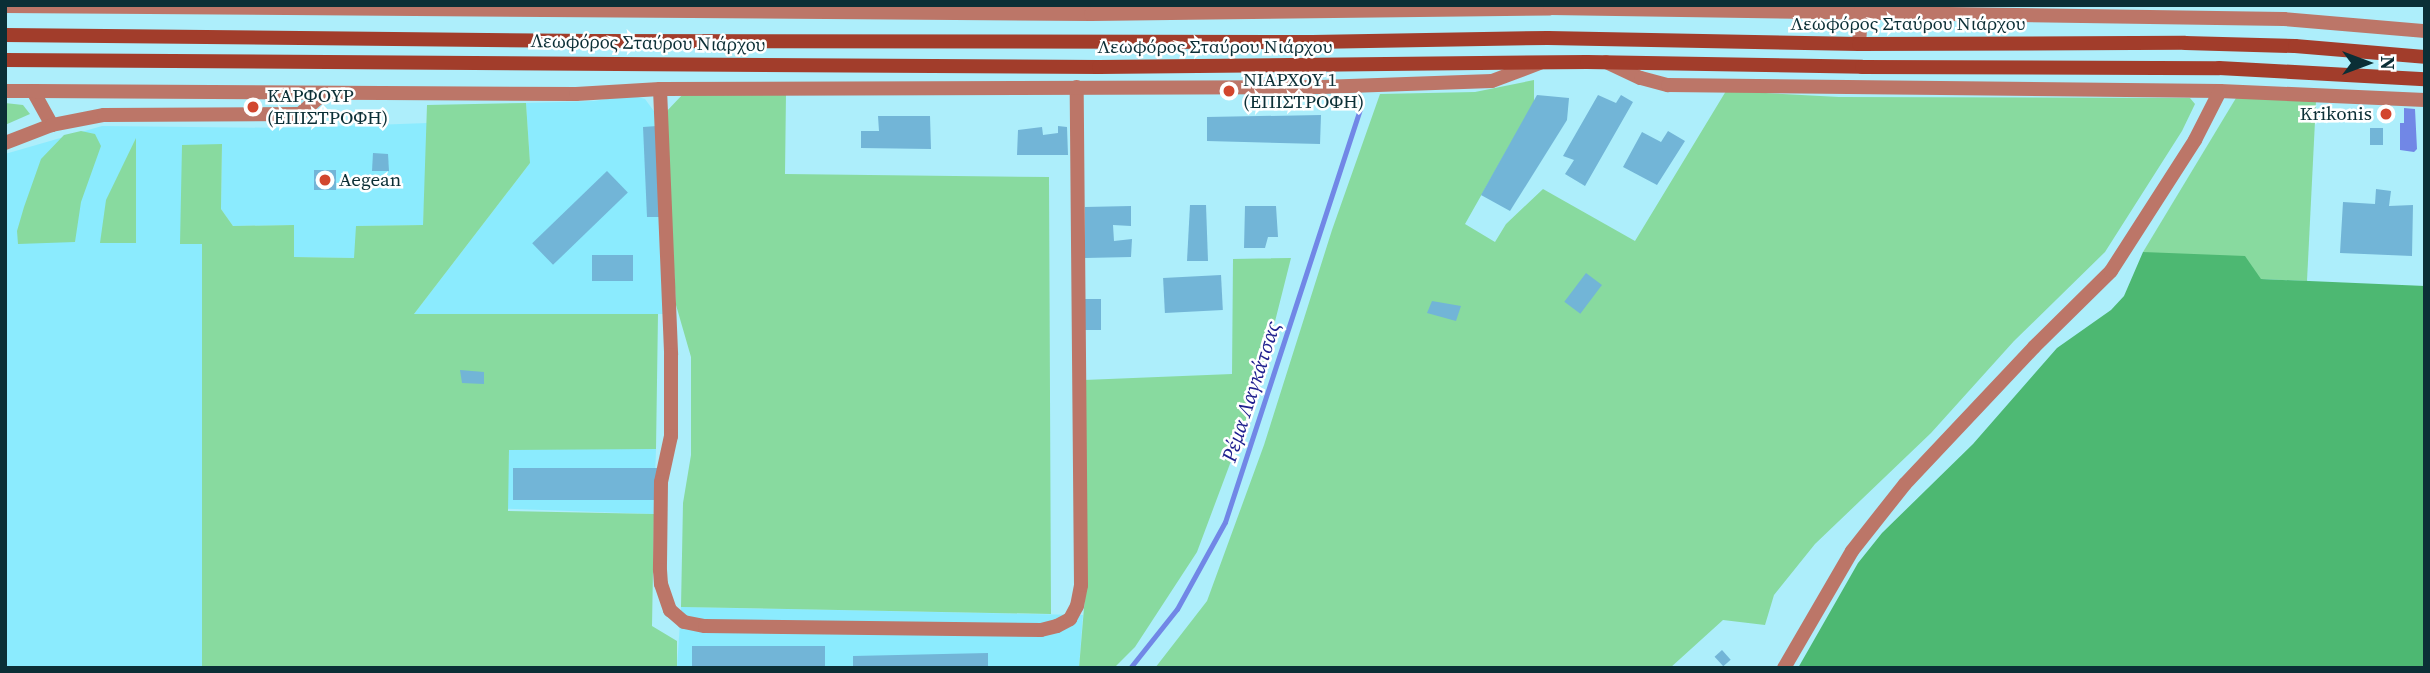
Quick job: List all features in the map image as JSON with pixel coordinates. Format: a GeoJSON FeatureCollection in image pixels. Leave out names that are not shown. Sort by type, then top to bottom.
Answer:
{"type":"FeatureCollection","features":[{"type":"Feature","properties":{"kind":"main road","name":"Λεωφόρος Σταύρου Νιάρχου"},"geometry":{"type":"LineString","coordinates":[[5,35],[593,41],[1312,42],[1548,38],[1859,44],[2257,44],[2425,57]]}},
{"type":"Feature","properties":{"kind":"main road","name":"Λεωφόρος Σταύρου Νιάρχου"},"geometry":{"type":"LineString","coordinates":[[5,60],[1099,67],[1544,61],[2219,68],[2425,79]]}},
{"type":"Feature","properties":{"kind":"street"},"geometry":{"type":"LineString","coordinates":[[5,6],[1091,14],[1551,7],[1862,9],[2284,19],[2425,31]]}},
{"type":"Feature","properties":{"kind":"street"},"geometry":{"type":"LineString","coordinates":[[1859,44],[1862,9]]}},
{"type":"Feature","properties":{"kind":"street"},"geometry":{"type":"LineString","coordinates":[[5,91],[576,94],[660,89],[1321,87],[1492,81],[1544,61]]}},
{"type":"Feature","properties":{"kind":"street"},"geometry":{"type":"LineString","coordinates":[[1605,62],[1641,79],[1668,85],[2220,92],[2425,100]]}},
{"type":"Feature","properties":{"kind":"street"},"geometry":{"type":"LineString","coordinates":[[660,89],[671,355],[671,436],[662,482],[660,570],[661,584],[670,610],[684,622],[705,626],[1041,630],[1070,619],[1077,606],[1081,585],[1077,87]]}},
{"type":"Feature","properties":{"kind":"street"},"geometry":{"type":"LineString","coordinates":[[33,91],[52,125]]}},
{"type":"Feature","properties":{"kind":"street"},"geometry":{"type":"LineString","coordinates":[[1784,668],[1852,551],[1905,484],[2034,347],[2111,271],[2195,140],[2220,92]]}},
{"type":"Feature","properties":{"kind":"street"},"geometry":{"type":"LineString","coordinates":[[5,143],[52,125],[104,114],[300,114],[324,93]]}},
{"type":"Feature","properties":{"kind":"shaded area"},"geometry":{"type":"Polygon","coordinates":[[[631,95],[645,99],[656,114],[663,314],[414,314],[530,163],[526,103],[594,101],[631,95]]]}},
{"type":"Feature","properties":{"kind":"shaded area"},"geometry":{"type":"Polygon","coordinates":[[[428,123],[423,225],[357,226],[355,258],[294,257],[293,225],[233,226],[221,209],[222,144],[181,244],[202,244],[202,668],[5,668],[5,154],[102,126],[291,128],[428,123]]]}},
{"type":"Feature","properties":{"kind":"shaded area"},"geometry":{"type":"Polygon","coordinates":[[[509,444],[656,449],[654,514],[507,509],[509,444]]]}},
{"type":"Feature","properties":{"kind":"shaded area"},"geometry":{"type":"Polygon","coordinates":[[[681,607],[1083,615],[1079,668],[677,668],[681,607]]]}},
{"type":"Feature","properties":{"kind":"green space"},"geometry":{"type":"Polygon","coordinates":[[[1534,80],[1534,102],[1465,224],[1495,242],[1506,224],[1543,189],[1635,241],[1726,91],[1839,97],[2190,98],[2195,104],[2182,131],[2105,252],[2014,341],[1931,433],[1815,544],[1774,595],[1765,625],[1723,620],[1670,668],[1155,668],[1207,601],[1264,445],[1332,230],[1380,94],[1475,92],[1534,80]]]}},
{"type":"Feature","properties":{"kind":"green space"},"geometry":{"type":"Polygon","coordinates":[[[684,93],[786,93],[785,174],[1049,177],[1051,614],[681,607],[683,503],[691,455],[691,357],[676,305],[665,113],[684,93]]]}},
{"type":"Feature","properties":{"kind":"green space"},"geometry":{"type":"Polygon","coordinates":[[[2236,98],[2316,101],[2307,281],[2261,279],[2143,252],[2236,98]]]}},
{"type":"Feature","properties":{"kind":"green space"},"geometry":{"type":"Polygon","coordinates":[[[5,103],[23,105],[30,114],[5,125],[5,103]]]}},
{"type":"Feature","properties":{"kind":"green space"},"geometry":{"type":"Polygon","coordinates":[[[526,103],[530,163],[414,314],[658,314],[656,449],[509,450],[508,511],[654,514],[652,626],[677,641],[677,668],[202,668],[202,244],[180,244],[182,145],[222,144],[221,209],[233,226],[294,225],[294,257],[354,258],[356,226],[423,225],[427,105],[526,103]]]}},
{"type":"Feature","properties":{"kind":"green space"},"geometry":{"type":"Polygon","coordinates":[[[81,131],[95,134],[101,146],[81,202],[75,242],[18,244],[17,231],[41,159],[64,135],[81,131]]]}},
{"type":"Feature","properties":{"kind":"green space"},"geometry":{"type":"Polygon","coordinates":[[[136,138],[136,243],[100,243],[106,200],[136,138]]]}},
{"type":"Feature","properties":{"kind":"green space"},"geometry":{"type":"Polygon","coordinates":[[[2143,252],[2245,256],[2261,279],[2425,286],[2425,668],[1798,668],[1858,563],[1882,533],[1973,444],[2057,348],[2111,310],[2124,296],[2143,252]]]}},
{"type":"Feature","properties":{"kind":"green space"},"geometry":{"type":"Polygon","coordinates":[[[1291,258],[1258,389],[1197,552],[1135,647],[1114,668],[1079,668],[1085,596],[1084,380],[1232,374],[1233,259],[1291,258]]]}},
{"type":"Feature","properties":{"kind":"water"},"geometry":{"type":"Polygon","coordinates":[[[2404,108],[2415,109],[2417,149],[2414,152],[2400,150],[2400,123],[2404,123],[2404,108]]]}},
{"type":"Feature","properties":{"kind":"building"},"geometry":{"type":"Polygon","coordinates":[[[1537,95],[1569,98],[1567,120],[1510,211],[1481,195],[1537,95]]]}},
{"type":"Feature","properties":{"kind":"building"},"geometry":{"type":"Polygon","coordinates":[[[1598,95],[1616,103],[1621,95],[1633,102],[1585,186],[1565,174],[1574,160],[1563,156],[1598,95]]]}},
{"type":"Feature","properties":{"kind":"building"},"geometry":{"type":"Polygon","coordinates":[[[1321,115],[1320,144],[1207,141],[1207,117],[1321,115]]]}},
{"type":"Feature","properties":{"kind":"building"},"geometry":{"type":"Polygon","coordinates":[[[878,116],[930,116],[931,149],[861,148],[861,131],[879,131],[878,116]]]}},
{"type":"Feature","properties":{"kind":"building"},"geometry":{"type":"Polygon","coordinates":[[[657,126],[659,217],[647,217],[643,127],[657,126]]]}},
{"type":"Feature","properties":{"kind":"building"},"geometry":{"type":"Polygon","coordinates":[[[1058,126],[1067,127],[1068,155],[1017,155],[1018,130],[1042,127],[1043,135],[1058,133],[1058,126]]]}},
{"type":"Feature","properties":{"kind":"building"},"geometry":{"type":"Polygon","coordinates":[[[2370,128],[2383,128],[2383,145],[2370,145],[2370,128]]]}},
{"type":"Feature","properties":{"kind":"building"},"geometry":{"type":"Polygon","coordinates":[[[1668,131],[1685,141],[1657,185],[1623,167],[1642,132],[1661,142],[1668,131]]]}},
{"type":"Feature","properties":{"kind":"building"},"geometry":{"type":"Polygon","coordinates":[[[373,153],[388,154],[389,171],[372,171],[373,153]]]}},
{"type":"Feature","properties":{"kind":"building","name":"Aegean"},"geometry":{"type":"Polygon","coordinates":[[[314,170],[336,170],[336,190],[314,190],[314,170]]]}},
{"type":"Feature","properties":{"kind":"building"},"geometry":{"type":"Polygon","coordinates":[[[607,171],[628,193],[553,265],[532,243],[607,171]]]}},
{"type":"Feature","properties":{"kind":"building"},"geometry":{"type":"Polygon","coordinates":[[[2376,189],[2391,191],[2389,206],[2413,205],[2412,256],[2340,253],[2343,202],[2375,204],[2376,189]]]}},
{"type":"Feature","properties":{"kind":"building"},"geometry":{"type":"Polygon","coordinates":[[[1190,205],[1206,205],[1208,261],[1187,261],[1190,205]]]}},
{"type":"Feature","properties":{"kind":"building"},"geometry":{"type":"Polygon","coordinates":[[[1131,206],[1131,226],[1113,225],[1114,241],[1132,239],[1131,257],[1085,258],[1085,207],[1131,206]]]}},
{"type":"Feature","properties":{"kind":"building"},"geometry":{"type":"Polygon","coordinates":[[[1245,206],[1276,206],[1278,237],[1268,237],[1265,248],[1244,248],[1245,206]]]}},
{"type":"Feature","properties":{"kind":"building"},"geometry":{"type":"Polygon","coordinates":[[[592,255],[633,255],[633,281],[592,281],[592,255]]]}},
{"type":"Feature","properties":{"kind":"building"},"geometry":{"type":"Polygon","coordinates":[[[1586,273],[1602,285],[1580,314],[1564,302],[1586,273]]]}},
{"type":"Feature","properties":{"kind":"building"},"geometry":{"type":"Polygon","coordinates":[[[1221,275],[1223,310],[1165,313],[1163,278],[1221,275]]]}},
{"type":"Feature","properties":{"kind":"building"},"geometry":{"type":"Polygon","coordinates":[[[1085,299],[1101,299],[1101,330],[1085,330],[1085,299]]]}},
{"type":"Feature","properties":{"kind":"building"},"geometry":{"type":"Polygon","coordinates":[[[1432,301],[1461,306],[1456,321],[1427,313],[1432,301]]]}},
{"type":"Feature","properties":{"kind":"building"},"geometry":{"type":"Polygon","coordinates":[[[460,370],[484,372],[484,384],[462,383],[460,370]]]}},
{"type":"Feature","properties":{"kind":"building"},"geometry":{"type":"Polygon","coordinates":[[[513,468],[658,468],[658,500],[513,500],[513,468]]]}},
{"type":"Feature","properties":{"kind":"building"},"geometry":{"type":"Polygon","coordinates":[[[692,646],[825,646],[825,668],[692,668],[692,646]]]}},
{"type":"Feature","properties":{"kind":"building"},"geometry":{"type":"Polygon","coordinates":[[[1722,650],[1731,660],[1723,666],[1715,657],[1722,650]]]}},
{"type":"Feature","properties":{"kind":"building"},"geometry":{"type":"Polygon","coordinates":[[[988,653],[988,668],[853,668],[853,656],[988,653]]]}},
{"type":"Feature","properties":{"kind":"waterway","name":"Ρέμα Λαγκάτσας"},"geometry":{"type":"LineString","coordinates":[[1130,668],[1177,609],[1225,522],[1361,105]]}},
{"type":"Feature","properties":{"kind":"place","name":"ΝΙΑΡΧΟΥ 1 (ΕΠΙΣΤΡΟΦΗ)"},"geometry":{"type":"Point","coordinates":[1229,91]}},
{"type":"Feature","properties":{"kind":"place","name":"ΚΑΡΦΟΥΡ (ΕΠΙΣΤΡΟΦΗ)"},"geometry":{"type":"Point","coordinates":[253,107]}},
{"type":"Feature","properties":{"kind":"place","name":"Krikonis"},"geometry":{"type":"Point","coordinates":[2386,114]}},
{"type":"Feature","properties":{"kind":"place","name":"Aegean"},"geometry":{"type":"Point","coordinates":[325,180]}}]}
